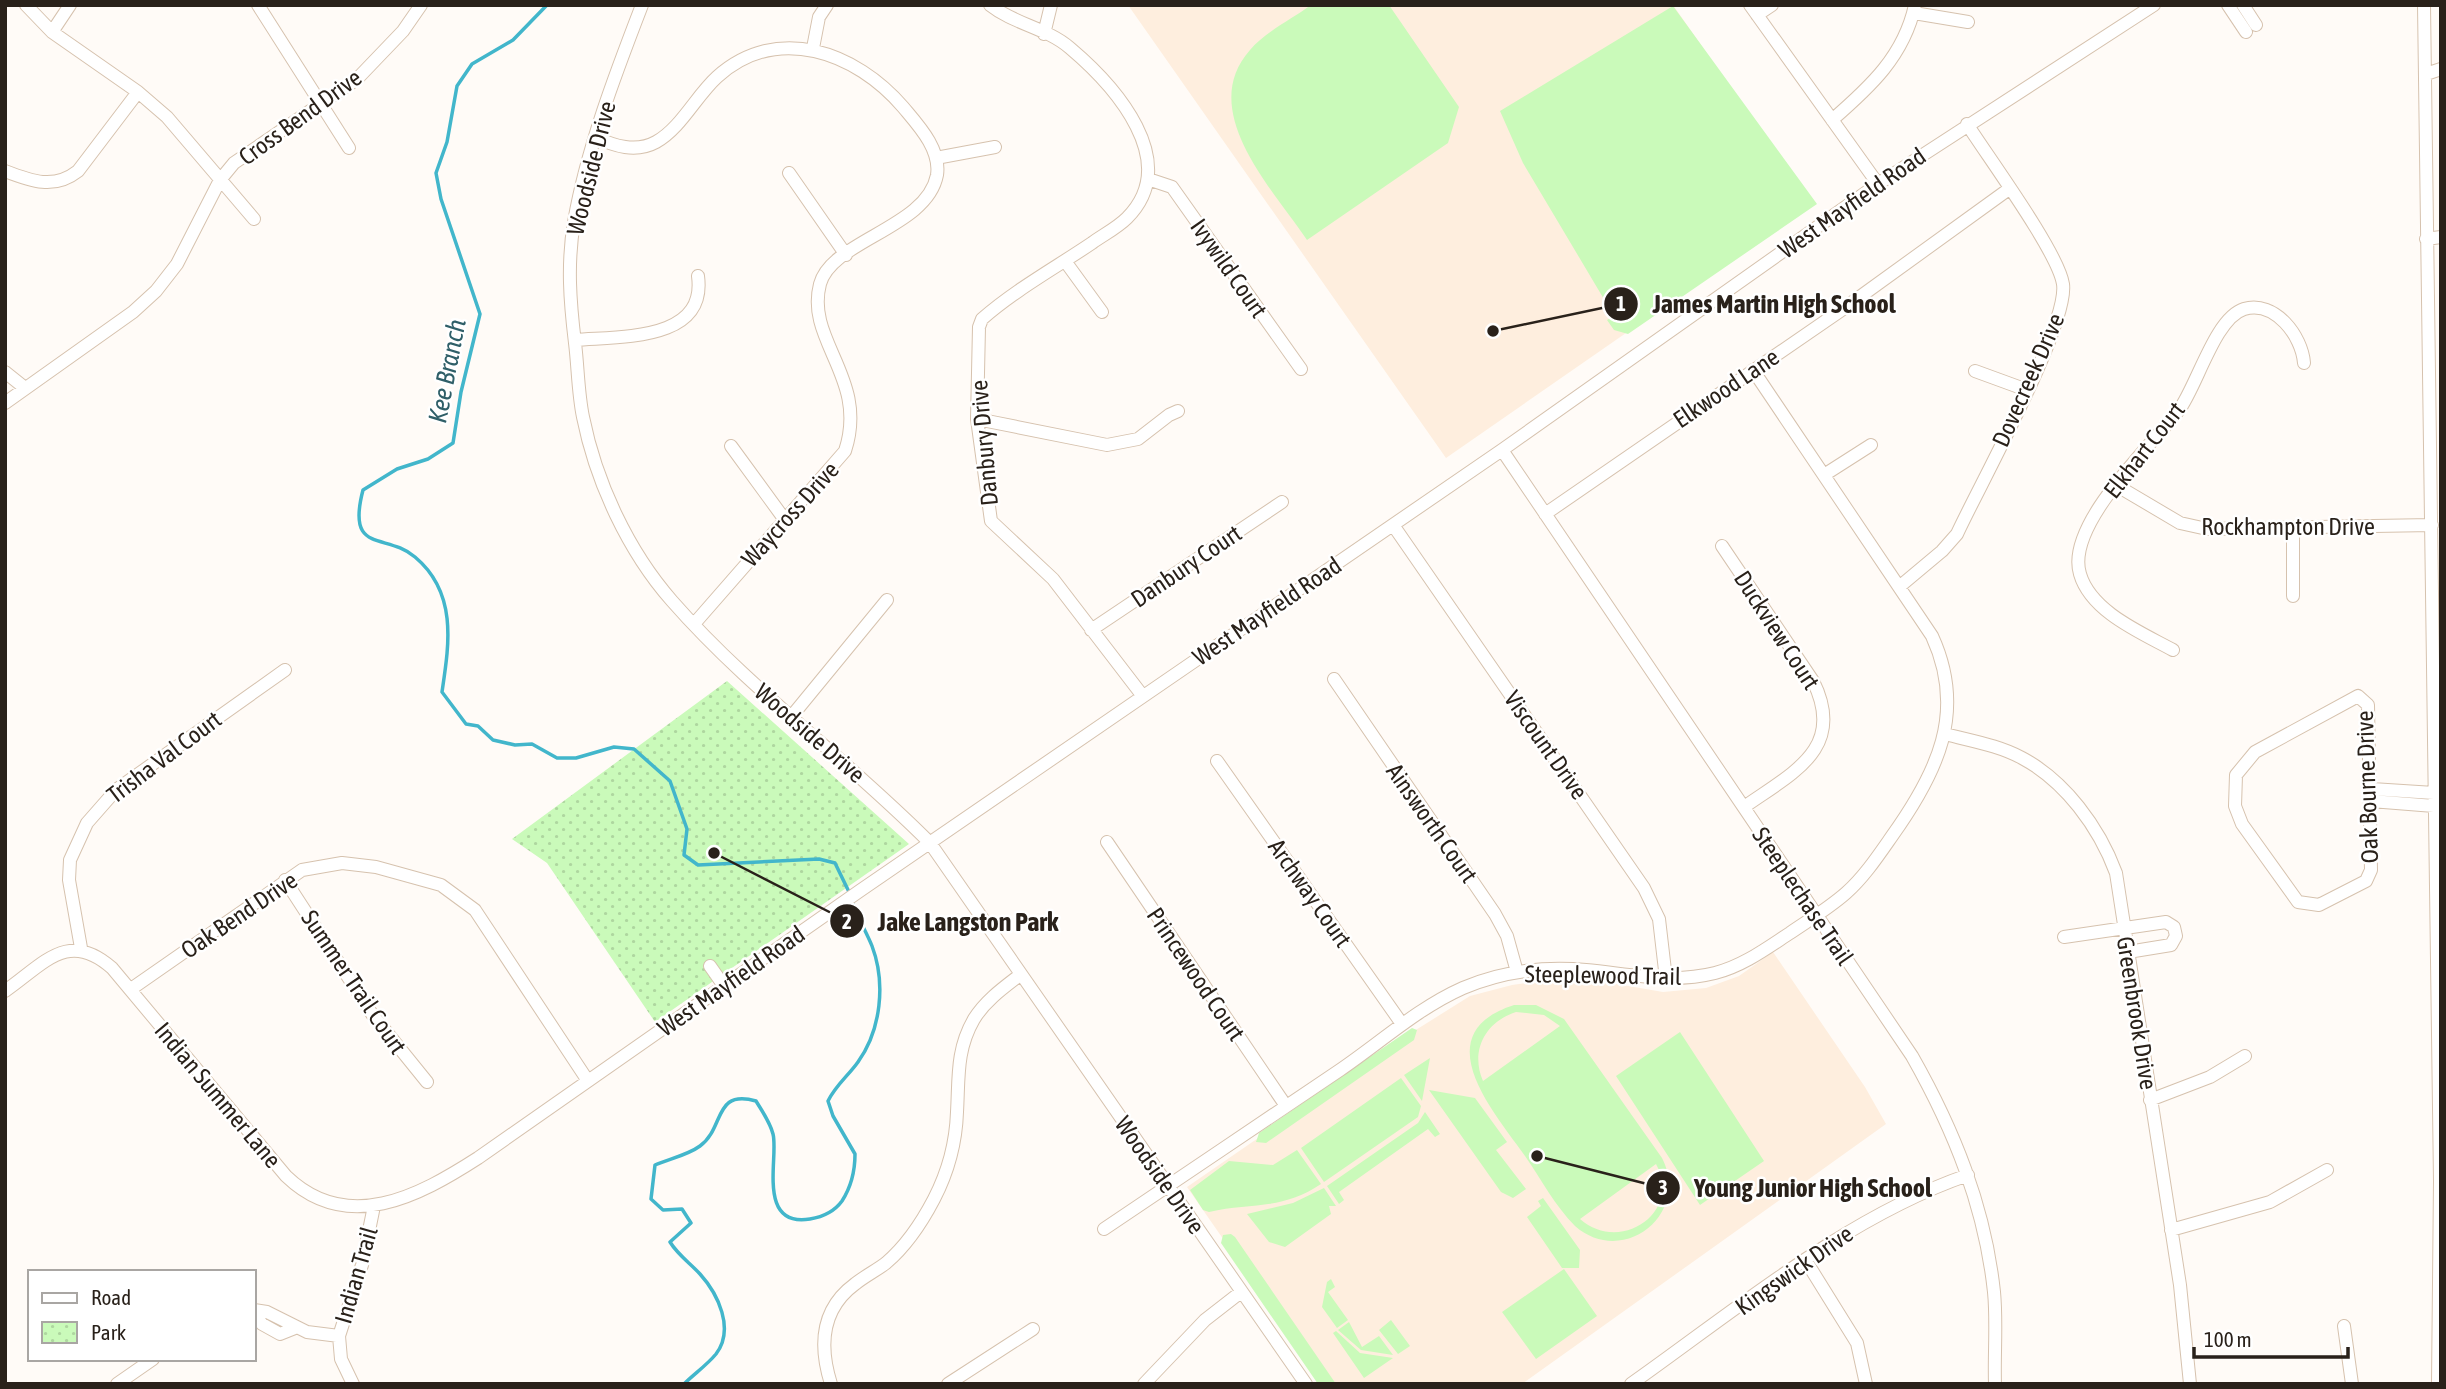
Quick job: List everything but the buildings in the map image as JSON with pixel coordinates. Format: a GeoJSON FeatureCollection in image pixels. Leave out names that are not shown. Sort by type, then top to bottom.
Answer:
{"type":"FeatureCollection","features":[{"type":"Feature","properties":{"kind":"street"},"geometry":{"type":"LineString","coordinates":[[26,5],[52,32],[138,92],[167,117],[254,219]]}},
{"type":"Feature","properties":{"kind":"street"},"geometry":{"type":"LineString","coordinates":[[52,32],[70,5]]}},
{"type":"Feature","properties":{"kind":"street"},"geometry":{"type":"LineString","coordinates":[[258,5],[348,148]]}},
{"type":"Feature","properties":{"kind":"street","name":"Cross Bend Drive"},"geometry":{"type":"LineString","coordinates":[[5,402],[133,312],[156,291],[177,264],[220,180],[234,163],[265,139],[357,79],[403,31],[421,5]]}},
{"type":"Feature","properties":{"kind":"street","name":"Woodside Drive"},"geometry":{"type":"LineString","coordinates":[[642,5],[595,138],[579,198],[569,257],[569,291],[583,416],[594,461],[612,506],[656,582],[694,624],[790,717],[893,806],[930,843],[1306,1384]]}},
{"type":"Feature","properties":{"kind":"street"},"geometry":{"type":"LineString","coordinates":[[813,48],[819,17],[827,5]]}},
{"type":"Feature","properties":{"kind":"street"},"geometry":{"type":"LineString","coordinates":[[990,5],[1017,22],[1069,46],[1123,107],[1140,131],[1149,166],[1148,179]]}},
{"type":"Feature","properties":{"kind":"street"},"geometry":{"type":"LineString","coordinates":[[1044,34],[1051,5]]}},
{"type":"Feature","properties":{"kind":"street"},"geometry":{"type":"LineString","coordinates":[[1772,5],[1754,10],[1878,184]]}},
{"type":"Feature","properties":{"kind":"street","name":"West Mayfield Road"},"geometry":{"type":"LineString","coordinates":[[374,1206],[421,1192],[445,1179],[1142,695],[1502,450],[1878,184],[2154,5]]}},
{"type":"Feature","properties":{"kind":"street"},"geometry":{"type":"LineString","coordinates":[[2228,5],[2251,28],[2243,5]]}},
{"type":"Feature","properties":{"kind":"street"},"geometry":{"type":"LineString","coordinates":[[2424,5],[2427,239],[2436,420],[2432,525],[2440,1181],[2438,1384]]}},
{"type":"Feature","properties":{"kind":"street"},"geometry":{"type":"LineString","coordinates":[[1832,120],[1866,91],[1889,65],[1904,41],[1914,9],[1968,22]]}},
{"type":"Feature","properties":{"kind":"street"},"geometry":{"type":"LineString","coordinates":[[595,138],[620,147],[655,143],[730,67],[775,49],[790,47],[813,48],[857,67],[883,84],[920,129],[936,158],[995,147]]}},
{"type":"Feature","properties":{"kind":"street"},"geometry":{"type":"LineString","coordinates":[[2426,74],[2441,69]]}},
{"type":"Feature","properties":{"kind":"street"},"geometry":{"type":"LineString","coordinates":[[5,171],[51,184],[67,179],[78,171],[138,92]]}},
{"type":"Feature","properties":{"kind":"street","name":"Dovecreek Drive"},"geometry":{"type":"LineString","coordinates":[[1899,587],[1942,551],[1956,534],[2027,390],[2059,315],[2063,286],[2050,254],[1967,124]]}},
{"type":"Feature","properties":{"kind":"street","name":"Waycross Drive"},"geometry":{"type":"LineString","coordinates":[[694,624],[845,451],[852,430],[852,408],[847,387],[816,311],[820,282],[846,255],[927,199],[937,173],[936,158]]}},
{"type":"Feature","properties":{"kind":"street"},"geometry":{"type":"LineString","coordinates":[[789,173],[846,255]]}},
{"type":"Feature","properties":{"kind":"street","name":"Danbury Drive"},"geometry":{"type":"LineString","coordinates":[[1142,695],[1053,579],[991,521],[978,419],[979,327],[982,319],[1127,219],[1148,179]]}},
{"type":"Feature","properties":{"kind":"street","name":"Ivywild Court"},"geometry":{"type":"LineString","coordinates":[[1148,179],[1172,187],[1301,369]]}},
{"type":"Feature","properties":{"kind":"street","name":"Elkwood Lane"},"geometry":{"type":"LineString","coordinates":[[1545,514],[2009,190]]}},
{"type":"Feature","properties":{"kind":"street"},"geometry":{"type":"LineString","coordinates":[[2427,239],[2441,237]]}},
{"type":"Feature","properties":{"kind":"street"},"geometry":{"type":"LineString","coordinates":[[1065,261],[1102,312]]}},
{"type":"Feature","properties":{"kind":"street"},"geometry":{"type":"LineString","coordinates":[[575,340],[651,333],[674,325],[695,306],[699,298],[698,276]]}},
{"type":"Feature","properties":{"kind":"street","name":"Elkhart Court"},"geometry":{"type":"LineString","coordinates":[[2173,650],[2106,609],[2080,574],[2080,555],[2092,520],[2114,484],[2180,409],[2220,331],[2236,314],[2258,308],[2274,314],[2290,328],[2300,344],[2304,363]]}},
{"type":"Feature","properties":{"kind":"street","name":"Steeplewood Trail"},"geometry":{"type":"LineString","coordinates":[[1104,1229],[1402,1024],[1465,987],[1517,972],[1584,970],[1666,979],[1717,973],[1739,964],[1816,915],[1859,880],[1915,804],[1937,761],[1945,734],[1947,687],[1940,653],[1899,587],[1753,370]]}},
{"type":"Feature","properties":{"kind":"street"},"geometry":{"type":"LineString","coordinates":[[1975,371],[2027,390]]}},
{"type":"Feature","properties":{"kind":"street"},"geometry":{"type":"LineString","coordinates":[[5,372],[25,388]]}},
{"type":"Feature","properties":{"kind":"street"},"geometry":{"type":"LineString","coordinates":[[978,419],[1107,445],[1138,439],[1178,411]]}},
{"type":"Feature","properties":{"kind":"street"},"geometry":{"type":"LineString","coordinates":[[1824,475],[1871,445]]}},
{"type":"Feature","properties":{"kind":"street"},"geometry":{"type":"LineString","coordinates":[[731,446],[785,520]]}},
{"type":"Feature","properties":{"kind":"street","name":"Steeplechase Trail"},"geometry":{"type":"LineString","coordinates":[[1502,450],[1912,1056],[1968,1175],[1986,1233],[1995,1296],[1995,1384]]}},
{"type":"Feature","properties":{"kind":"street","name":"Rockhampton Drive"},"geometry":{"type":"LineString","coordinates":[[2114,484],[2180,523],[2207,529],[2432,525]]}},
{"type":"Feature","properties":{"kind":"street","name":"Danbury Court"},"geometry":{"type":"LineString","coordinates":[[1091,630],[1282,502]]}},
{"type":"Feature","properties":{"kind":"street","name":"Viscount Drive"},"geometry":{"type":"LineString","coordinates":[[1393,525],[1644,888],[1658,919],[1666,979]]}},
{"type":"Feature","properties":{"kind":"street"},"geometry":{"type":"LineString","coordinates":[[2292,596],[2293,528]]}},
{"type":"Feature","properties":{"kind":"street","name":"Duckview Court"},"geometry":{"type":"LineString","coordinates":[[1723,546],[1813,681],[1819,694],[1825,722],[1820,741],[1808,760],[1744,807]]}},
{"type":"Feature","properties":{"kind":"street"},"geometry":{"type":"LineString","coordinates":[[790,717],[887,600]]}},
{"type":"Feature","properties":{"kind":"street","name":"Trisha Val Court"},"geometry":{"type":"LineString","coordinates":[[81,948],[69,880],[70,860],[87,823],[116,790],[285,670]]}},
{"type":"Feature","properties":{"kind":"street","name":"Ainsworth Court"},"geometry":{"type":"LineString","coordinates":[[1334,680],[1495,914],[1507,936],[1517,972]]}},
{"type":"Feature","properties":{"kind":"street","name":"Oak Bourne Drive"},"geometry":{"type":"LineString","coordinates":[[2358,696],[2368,705],[2371,795],[2372,857],[2366,881],[2319,905],[2298,902],[2242,824],[2235,806],[2236,775],[2255,752],[2358,696]]}},
{"type":"Feature","properties":{"kind":"street","name":"Greenbrook Drive"},"geometry":{"type":"LineString","coordinates":[[1945,734],[1996,747],[2021,757],[2056,782],[2076,804],[2110,858],[2116,873],[2171,1230],[2190,1384]]}},
{"type":"Feature","properties":{"kind":"street","name":"Archway Court"},"geometry":{"type":"LineString","coordinates":[[1217,761],[1402,1024]]}},
{"type":"Feature","properties":{"kind":"street"},"geometry":{"type":"LineString","coordinates":[[2371,795],[2434,799]]}},
{"type":"Feature","properties":{"kind":"street","name":"Princewood Court"},"geometry":{"type":"LineString","coordinates":[[1107,842],[1286,1106]]}},
{"type":"Feature","properties":{"kind":"street","name":"Oak Bend Drive"},"geometry":{"type":"LineString","coordinates":[[131,989],[302,870],[351,864],[410,875],[454,893],[485,923],[588,1081]]}},
{"type":"Feature","properties":{"kind":"street","name":"Summer Trail Court"},"geometry":{"type":"LineString","coordinates":[[285,880],[372,1014],[427,1082]]}},
{"type":"Feature","properties":{"kind":"street"},"geometry":{"type":"LineString","coordinates":[[2064,937],[2165,922],[2174,927],[2176,936],[2171,945],[2128,952]]}},
{"type":"Feature","properties":{"kind":"street"},"geometry":{"type":"LineString","coordinates":[[5,992],[58,954],[81,948]]}},
{"type":"Feature","properties":{"kind":"street","name":"Indian Summer Lane"},"geometry":{"type":"LineString","coordinates":[[81,948],[101,958],[131,989],[293,1183],[326,1201],[374,1206]]}},
{"type":"Feature","properties":{"kind":"street"},"geometry":{"type":"LineString","coordinates":[[710,966],[724,986]]}},
{"type":"Feature","properties":{"kind":"street"},"geometry":{"type":"LineString","coordinates":[[831,1384],[823,1348],[825,1325],[831,1312],[842,1295],[897,1252],[929,1208],[944,1181],[955,1139],[956,1070],[963,1040],[975,1017],[991,998],[1020,975]]}},
{"type":"Feature","properties":{"kind":"street"},"geometry":{"type":"LineString","coordinates":[[2150,1100],[2210,1077],[2245,1056]]}},
{"type":"Feature","properties":{"kind":"street"},"geometry":{"type":"LineString","coordinates":[[2171,1230],[2270,1202],[2327,1170]]}},
{"type":"Feature","properties":{"kind":"street","name":"Kingswick Drive"},"geometry":{"type":"LineString","coordinates":[[1631,1384],[1806,1261],[1880,1213],[1968,1175]]}},
{"type":"Feature","properties":{"kind":"street","name":"Indian Trail"},"geometry":{"type":"LineString","coordinates":[[353,1384],[341,1359],[339,1336],[362,1265],[374,1206]]}},
{"type":"Feature","properties":{"kind":"street"},"geometry":{"type":"LineString","coordinates":[[1806,1261],[1853,1334],[1863,1362],[1866,1384]]}},
{"type":"Feature","properties":{"kind":"street"},"geometry":{"type":"LineString","coordinates":[[1144,1384],[1205,1320],[1241,1292]]}},
{"type":"Feature","properties":{"kind":"street"},"geometry":{"type":"LineString","coordinates":[[256,1314],[262,1324],[280,1334],[295,1328],[339,1336]]}},
{"type":"Feature","properties":{"kind":"street"},"geometry":{"type":"LineString","coordinates":[[2344,1326],[2352,1384]]}},
{"type":"Feature","properties":{"kind":"street"},"geometry":{"type":"LineString","coordinates":[[948,1384],[1033,1329]]}},
{"type":"Feature","properties":{"kind":"street"},"geometry":{"type":"LineString","coordinates":[[117,1384],[150,1361]]}},
{"type":"Feature","properties":{"kind":"shaded area"},"geometry":{"type":"Polygon","coordinates":[[[1128,5],[1673,5],[1812,204],[1446,458],[1128,5]]]}},
{"type":"Feature","properties":{"kind":"shaded area"},"geometry":{"type":"Polygon","coordinates":[[[1773,952],[1865,1087],[1886,1124],[1522,1384],[1324,1384],[1187,1187],[1411,1033],[1470,996],[1512,985],[1549,980],[1588,979],[1663,992],[1706,988],[1739,976],[1773,952]]]}},
{"type":"Feature","properties":{"kind":"green space"},"geometry":{"type":"Polygon","coordinates":[[[1311,5],[1389,5],[1459,107],[1448,143],[1307,240],[1260,174],[1246,149],[1235,123],[1231,98],[1236,74],[1256,43],[1311,5]]]}},
{"type":"Feature","properties":{"kind":"green space"},"geometry":{"type":"Polygon","coordinates":[[[1673,6],[1817,204],[1628,334],[1614,330],[1607,320],[1614,316],[1523,163],[1500,111],[1673,6]]]}},
{"type":"Feature","properties":{"kind":"green space"},"geometry":{"type":"Polygon","coordinates":[[[727,681],[909,844],[655,1022],[547,863],[512,839],[727,681]]]}},
{"type":"Feature","properties":{"kind":"green space"},"geometry":{"type":"Polygon","coordinates":[[[1514,1005],[1536,1005],[1564,1019],[1662,1158],[1669,1179],[1667,1198],[1660,1215],[1647,1229],[1631,1238],[1613,1241],[1594,1237],[1575,1226],[1561,1210],[1484,1097],[1474,1075],[1470,1054],[1473,1035],[1487,1018],[1514,1005]],[[1516,1012],[1496,1023],[1483,1039],[1478,1059],[1483,1081],[1560,1026],[1544,1015],[1516,1012]],[[1656,1164],[1580,1219],[1596,1229],[1613,1232],[1629,1230],[1644,1223],[1655,1212],[1661,1197],[1662,1181],[1656,1164]]]}},
{"type":"Feature","properties":{"kind":"green space"},"geometry":{"type":"Polygon","coordinates":[[[1412,1028],[1417,1030],[1414,1040],[1266,1143],[1256,1142],[1259,1133],[1412,1028]]]}},
{"type":"Feature","properties":{"kind":"green space"},"geometry":{"type":"Polygon","coordinates":[[[1680,1032],[1764,1161],[1700,1205],[1616,1076],[1680,1032]]]}},
{"type":"Feature","properties":{"kind":"green space"},"geometry":{"type":"Polygon","coordinates":[[[1430,1058],[1422,1101],[1404,1075],[1430,1058]]]}},
{"type":"Feature","properties":{"kind":"green space"},"geometry":{"type":"Polygon","coordinates":[[[1401,1078],[1421,1106],[1418,1117],[1324,1182],[1301,1148],[1401,1078]]]}},
{"type":"Feature","properties":{"kind":"green space"},"geometry":{"type":"Polygon","coordinates":[[[1429,1090],[1475,1098],[1507,1142],[1496,1150],[1526,1189],[1513,1198],[1501,1192],[1429,1090]]]}},
{"type":"Feature","properties":{"kind":"green space"},"geometry":{"type":"Polygon","coordinates":[[[1425,1112],[1440,1134],[1435,1137],[1428,1129],[1339,1192],[1344,1200],[1339,1204],[1327,1186],[1418,1123],[1425,1112]]]}},
{"type":"Feature","properties":{"kind":"green space"},"geometry":{"type":"Polygon","coordinates":[[[1297,1150],[1321,1184],[1306,1193],[1279,1202],[1209,1212],[1203,1210],[1190,1190],[1229,1161],[1273,1165],[1297,1150]]]}},
{"type":"Feature","properties":{"kind":"green space"},"geometry":{"type":"Polygon","coordinates":[[[1324,1188],[1336,1206],[1329,1206],[1331,1214],[1285,1247],[1269,1242],[1247,1214],[1293,1203],[1324,1188]]]}},
{"type":"Feature","properties":{"kind":"green space"},"geometry":{"type":"Polygon","coordinates":[[[1543,1198],[1580,1250],[1579,1268],[1562,1268],[1527,1217],[1541,1206],[1538,1201],[1543,1198]]]}},
{"type":"Feature","properties":{"kind":"green space"},"geometry":{"type":"Polygon","coordinates":[[[1231,1234],[1336,1384],[1318,1384],[1221,1243],[1223,1235],[1231,1234]]]}},
{"type":"Feature","properties":{"kind":"green space"},"geometry":{"type":"Polygon","coordinates":[[[1564,1269],[1597,1316],[1536,1359],[1502,1312],[1564,1269]]]}},
{"type":"Feature","properties":{"kind":"green space"},"geometry":{"type":"Polygon","coordinates":[[[1331,1279],[1335,1287],[1328,1292],[1348,1320],[1337,1328],[1322,1307],[1327,1282],[1331,1279]]]}},
{"type":"Feature","properties":{"kind":"green space"},"geometry":{"type":"Polygon","coordinates":[[[1391,1320],[1410,1346],[1398,1354],[1379,1330],[1391,1320]]]}},
{"type":"Feature","properties":{"kind":"green space"},"geometry":{"type":"Polygon","coordinates":[[[1349,1322],[1362,1347],[1379,1336],[1393,1355],[1361,1350],[1338,1330],[1349,1322]]]}},
{"type":"Feature","properties":{"kind":"green space"},"geometry":{"type":"Polygon","coordinates":[[[1336,1331],[1360,1353],[1393,1358],[1364,1378],[1333,1333],[1336,1331]]]}},
{"type":"Feature","properties":{"kind":"waterway","name":"Kee Branch"},"geometry":{"type":"LineString","coordinates":[[547,5],[513,40],[472,64],[457,86],[447,142],[436,173],[441,199],[480,314],[461,392],[453,443],[428,459],[397,469],[363,490],[359,511],[360,524],[364,533],[372,538],[415,557],[429,571],[438,587],[444,603],[448,638],[442,692],[466,724],[478,726],[493,740],[515,745],[532,744],[557,758],[576,758],[614,747],[634,749],[670,781],[687,829],[684,855],[698,865],[819,859],[835,863],[850,894]]}},
{"type":"Feature","properties":{"kind":"waterway","name":"Kee Branch"},"geometry":{"type":"LineString","coordinates":[[684,1384],[716,1354],[722,1344],[724,1323],[713,1291],[670,1242],[691,1223],[682,1209],[663,1210],[651,1199],[655,1165],[700,1146],[708,1138],[726,1105],[733,1100],[756,1101],[773,1134],[774,1188],[776,1202],[782,1213],[793,1219],[810,1219],[828,1213],[842,1201],[852,1179],[855,1154],[833,1116],[828,1101],[866,1049],[876,1021],[880,991],[872,946],[852,901]]}},
{"type":"Feature","properties":{"kind":"place","name":"James Martin High School"},"geometry":{"type":"Point","coordinates":[1493,331]}},
{"type":"Feature","properties":{"kind":"place","name":"Jake Langston Park"},"geometry":{"type":"Point","coordinates":[714,853]}},
{"type":"Feature","properties":{"kind":"place","name":"Young Junior High School"},"geometry":{"type":"Point","coordinates":[1537,1156]}}]}
